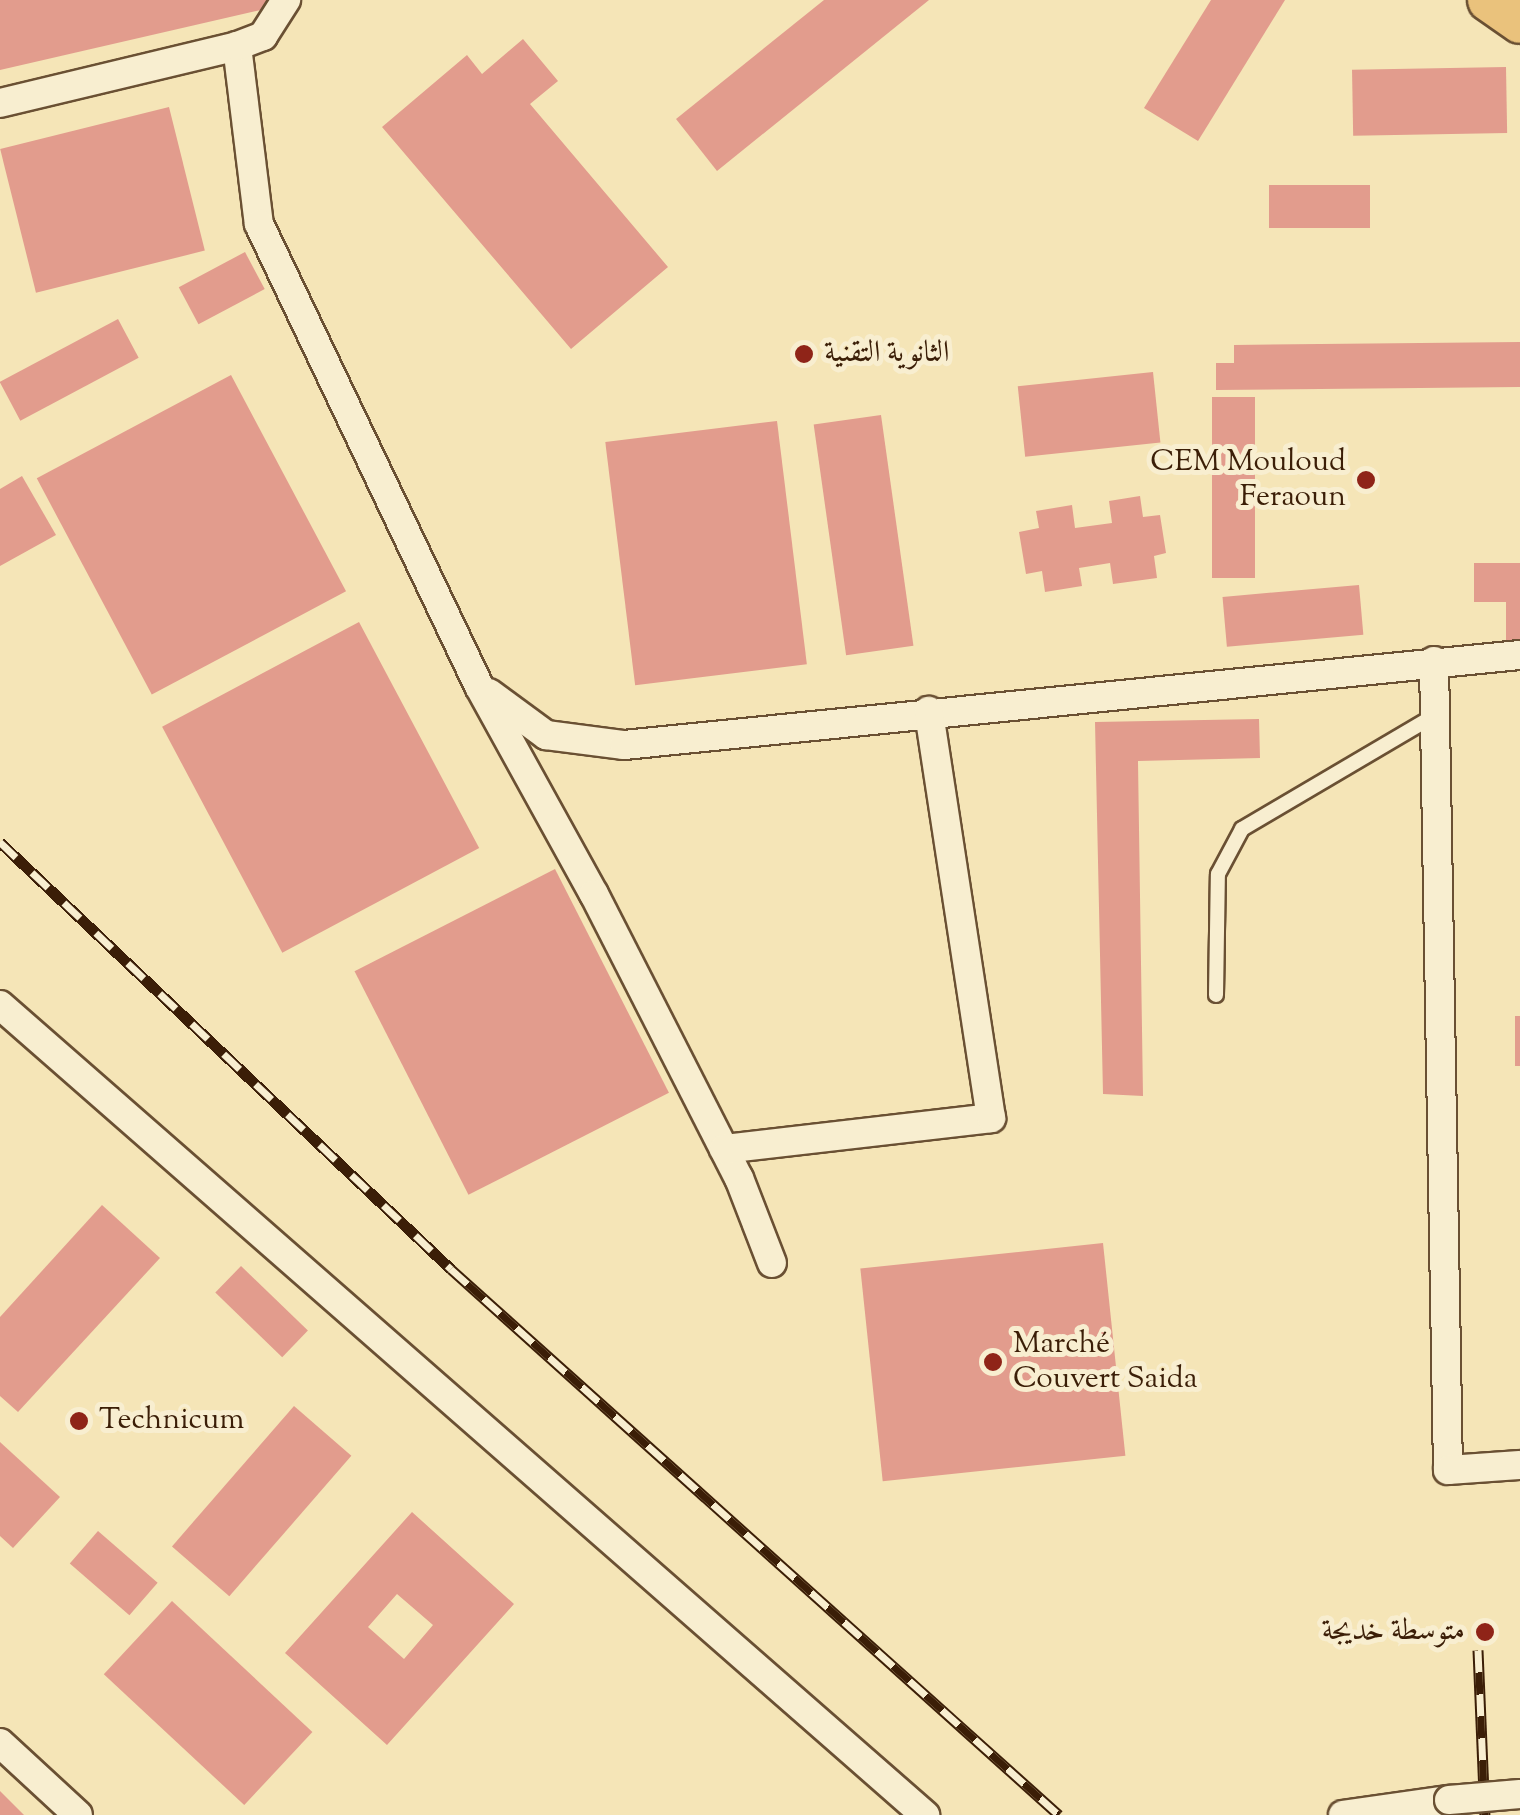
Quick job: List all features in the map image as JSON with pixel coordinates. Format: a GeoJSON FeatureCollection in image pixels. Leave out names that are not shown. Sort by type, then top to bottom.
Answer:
{"type":"FeatureCollection","features":[{"type":"Feature","properties":{"kind":"main road"},"geometry":{"type":"LineString","coordinates":[[1489,0],[1520,22]]}},
{"type":"Feature","properties":{"kind":"street"},"geometry":{"type":"LineString","coordinates":[[0,103],[238,46],[264,36],[286,0]]}},
{"type":"Feature","properties":{"kind":"street"},"geometry":{"type":"LineString","coordinates":[[238,46],[259,224],[479,686],[724,1149],[772,1262]]}},
{"type":"Feature","properties":{"kind":"street"},"geometry":{"type":"LineString","coordinates":[[479,686],[546,735],[624,745],[929,711],[1520,655]]}},
{"type":"Feature","properties":{"kind":"street"},"geometry":{"type":"LineString","coordinates":[[1434,661],[1448,1470],[1520,1464]]}},
{"type":"Feature","properties":{"kind":"street"},"geometry":{"type":"LineString","coordinates":[[724,1149],[991,1118],[929,711]]}},
{"type":"Feature","properties":{"kind":"street"},"geometry":{"type":"LineString","coordinates":[[0,1006],[926,1815]]}},
{"type":"Feature","properties":{"kind":"street"},"geometry":{"type":"LineString","coordinates":[[0,1743],[78,1815]]}},
{"type":"Feature","properties":{"kind":"street"},"geometry":{"type":"LineString","coordinates":[[1343,1815],[1520,1794]]}},
{"type":"Feature","properties":{"kind":"lane"},"geometry":{"type":"LineString","coordinates":[[1216,995],[1218,874],[1242,829],[1435,715]]}},
{"type":"Feature","properties":{"kind":"building"},"geometry":{"type":"Polygon","coordinates":[[[0,0],[270,0],[265,9],[0,70],[0,0]]]}},
{"type":"Feature","properties":{"kind":"building"},"geometry":{"type":"Polygon","coordinates":[[[824,0],[929,0],[717,171],[676,119],[824,0]]]}},
{"type":"Feature","properties":{"kind":"building"},"geometry":{"type":"Polygon","coordinates":[[[1211,0],[1285,0],[1198,141],[1144,108],[1211,0]]]}},
{"type":"Feature","properties":{"kind":"building"},"geometry":{"type":"Polygon","coordinates":[[[523,39],[558,81],[530,104],[668,267],[571,349],[382,127],[467,55],[482,74],[523,39]]]}},
{"type":"Feature","properties":{"kind":"building"},"geometry":{"type":"Polygon","coordinates":[[[1506,67],[1507,133],[1353,136],[1352,70],[1506,67]]]}},
{"type":"Feature","properties":{"kind":"building"},"geometry":{"type":"Polygon","coordinates":[[[169,107],[205,251],[36,293],[0,149],[169,107]]]}},
{"type":"Feature","properties":{"kind":"building"},"geometry":{"type":"Polygon","coordinates":[[[1269,185],[1370,185],[1370,228],[1269,228],[1269,185]]]}},
{"type":"Feature","properties":{"kind":"building"},"geometry":{"type":"Polygon","coordinates":[[[245,252],[265,289],[198,324],[179,287],[245,252]]]}},
{"type":"Feature","properties":{"kind":"building"},"geometry":{"type":"Polygon","coordinates":[[[118,319],[139,358],[20,421],[0,382],[118,319]]]}},
{"type":"Feature","properties":{"kind":"building"},"geometry":{"type":"Polygon","coordinates":[[[1520,342],[1520,387],[1216,390],[1216,363],[1234,363],[1234,345],[1520,342]]]}},
{"type":"Feature","properties":{"kind":"building"},"geometry":{"type":"Polygon","coordinates":[[[1153,372],[1160,443],[1025,457],[1018,386],[1153,372]]]}},
{"type":"Feature","properties":{"kind":"building"},"geometry":{"type":"Polygon","coordinates":[[[231,375],[346,591],[152,695],[37,478],[231,375]]]}},
{"type":"Feature","properties":{"kind":"building"},"geometry":{"type":"Polygon","coordinates":[[[1212,397],[1255,397],[1255,578],[1212,578],[1212,397]]]}},
{"type":"Feature","properties":{"kind":"building"},"geometry":{"type":"Polygon","coordinates":[[[881,415],[913,646],[846,655],[814,424],[881,415]]]}},
{"type":"Feature","properties":{"kind":"building"},"geometry":{"type":"Polygon","coordinates":[[[777,421],[807,664],[635,685],[605,442],[777,421]]]}},
{"type":"Feature","properties":{"kind":"building"},"geometry":{"type":"Polygon","coordinates":[[[22,476],[56,535],[0,566],[0,489],[22,476]]]}},
{"type":"Feature","properties":{"kind":"building"},"geometry":{"type":"Polygon","coordinates":[[[1140,496],[1143,517],[1160,515],[1166,553],[1154,556],[1157,578],[1113,584],[1110,563],[1079,568],[1082,586],[1045,592],[1042,571],[1026,574],[1019,532],[1039,528],[1036,511],[1072,505],[1075,528],[1112,523],[1109,501],[1140,496]]]}},
{"type":"Feature","properties":{"kind":"building"},"geometry":{"type":"Polygon","coordinates":[[[1474,563],[1520,563],[1520,640],[1506,640],[1506,602],[1474,602],[1474,563]]]}},
{"type":"Feature","properties":{"kind":"building"},"geometry":{"type":"Polygon","coordinates":[[[1359,585],[1363,635],[1227,647],[1223,597],[1359,585]]]}},
{"type":"Feature","properties":{"kind":"building"},"geometry":{"type":"Polygon","coordinates":[[[359,622],[479,848],[282,953],[162,727],[359,622]]]}},
{"type":"Feature","properties":{"kind":"building"},"geometry":{"type":"Polygon","coordinates":[[[1259,719],[1260,758],[1138,761],[1143,1096],[1103,1094],[1095,722],[1259,719]]]}},
{"type":"Feature","properties":{"kind":"building"},"geometry":{"type":"Polygon","coordinates":[[[555,869],[669,1093],[468,1195],[355,971],[555,869]]]}},
{"type":"Feature","properties":{"kind":"building"},"geometry":{"type":"Polygon","coordinates":[[[1515,1016],[1520,1016],[1520,1066],[1515,1066],[1515,1016]]]}},
{"type":"Feature","properties":{"kind":"building"},"geometry":{"type":"Polygon","coordinates":[[[102,1205],[160,1258],[18,1412],[0,1396],[0,1317],[102,1205]]]}},
{"type":"Feature","properties":{"kind":"building","name":"Marché Couvert Saida"},"geometry":{"type":"Polygon","coordinates":[[[1103,1243],[1125,1456],[883,1481],[860,1269],[1103,1243]]]}},
{"type":"Feature","properties":{"kind":"building"},"geometry":{"type":"Polygon","coordinates":[[[241,1266],[308,1331],[282,1357],[215,1293],[241,1266]]]}},
{"type":"Feature","properties":{"kind":"building"},"geometry":{"type":"Polygon","coordinates":[[[294,1406],[351,1456],[229,1596],[172,1546],[294,1406]]]}},
{"type":"Feature","properties":{"kind":"building"},"geometry":{"type":"Polygon","coordinates":[[[0,1442],[60,1497],[13,1548],[0,1536],[0,1442]]]}},
{"type":"Feature","properties":{"kind":"building"},"geometry":{"type":"Polygon","coordinates":[[[412,1512],[514,1604],[387,1745],[285,1653],[412,1512]],[[397,1594],[368,1627],[404,1659],[433,1625],[397,1594]]]}},
{"type":"Feature","properties":{"kind":"building"},"geometry":{"type":"Polygon","coordinates":[[[98,1531],[158,1583],[129,1615],[70,1563],[98,1531]]]}},
{"type":"Feature","properties":{"kind":"building"},"geometry":{"type":"Polygon","coordinates":[[[172,1601],[312,1732],[244,1805],[104,1674],[172,1601]]]}},
{"type":"Feature","properties":{"kind":"building"},"geometry":{"type":"Polygon","coordinates":[[[0,1791],[24,1815],[0,1815],[0,1791]]]}},
{"type":"Feature","properties":{"kind":"railway"},"geometry":{"type":"LineString","coordinates":[[0,842],[451,1269],[1059,1815]]}},
{"type":"Feature","properties":{"kind":"railway"},"geometry":{"type":"LineString","coordinates":[[1478,1650],[1485,1815]]}},
{"type":"Feature","properties":{"kind":"place","name":"الثانوية التقنية"},"geometry":{"type":"Point","coordinates":[804,354]}},
{"type":"Feature","properties":{"kind":"place","name":"CEM Mouloud Feraoun"},"geometry":{"type":"Point","coordinates":[1366,480]}},
{"type":"Feature","properties":{"kind":"place","name":"Marché Couvert Saida"},"geometry":{"type":"Point","coordinates":[993,1362]}},
{"type":"Feature","properties":{"kind":"place","name":"Technicum"},"geometry":{"type":"Point","coordinates":[79,1421]}},
{"type":"Feature","properties":{"kind":"place","name":"متوسطة خديجة"},"geometry":{"type":"Point","coordinates":[1485,1632]}}]}
